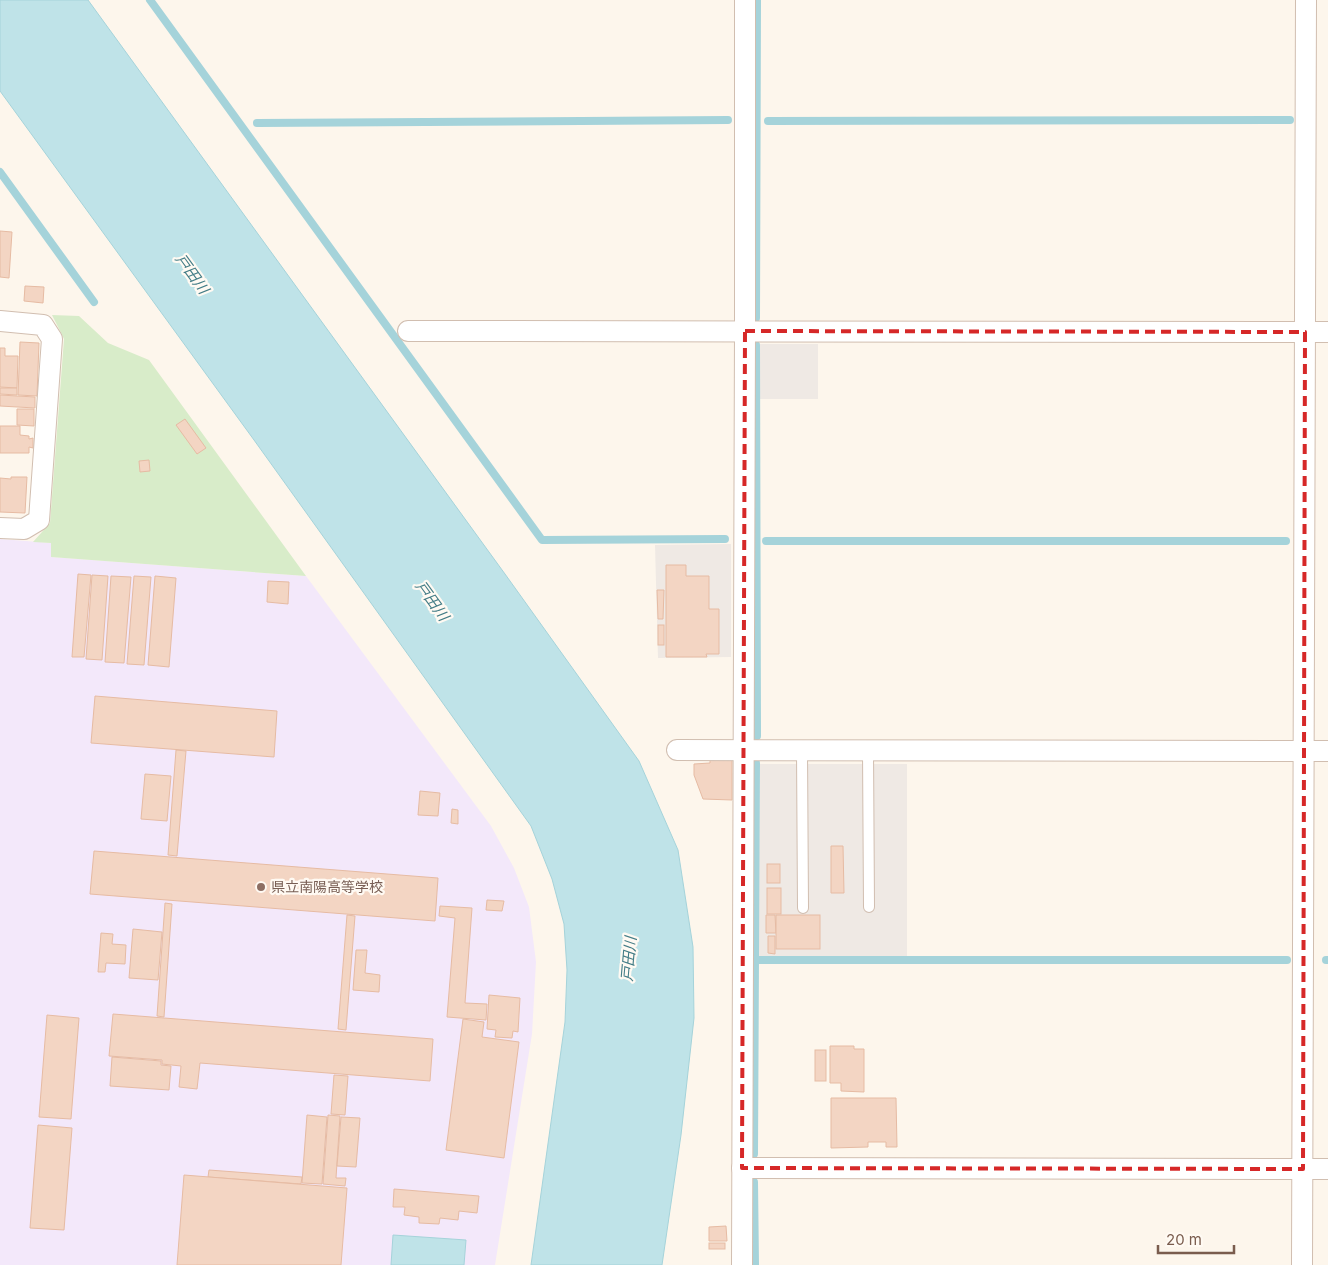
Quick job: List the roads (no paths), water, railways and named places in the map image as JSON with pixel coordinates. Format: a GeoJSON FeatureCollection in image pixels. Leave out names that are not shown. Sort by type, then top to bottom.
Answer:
{"type":"FeatureCollection","features":[{"type":"Feature","properties":{"kind":"street"},"geometry":{"type":"LineString","coordinates":[[742,1265],[745,0]]}},
{"type":"Feature","properties":{"kind":"street"},"geometry":{"type":"LineString","coordinates":[[1302,1265],[1306,0]]}},
{"type":"Feature","properties":{"kind":"street"},"geometry":{"type":"LineString","coordinates":[[0,321],[42,325],[52,339],[39,520],[24,529],[0,528]]}},
{"type":"Feature","properties":{"kind":"street"},"geometry":{"type":"LineString","coordinates":[[408,331],[1328,332]]}},
{"type":"Feature","properties":{"kind":"street"},"geometry":{"type":"LineString","coordinates":[[677,750],[1328,751]]}},
{"type":"Feature","properties":{"kind":"street"},"geometry":{"type":"LineString","coordinates":[[742,1168],[1328,1169]]}},
{"type":"Feature","properties":{"kind":"lane"},"geometry":{"type":"LineString","coordinates":[[802,750],[802,908]]}},
{"type":"Feature","properties":{"kind":"lane"},"geometry":{"type":"LineString","coordinates":[[868,750],[869,908]]}},
{"type":"Feature","properties":{"kind":"water","name":"戸田川"},"geometry":{"type":"Polygon","coordinates":[[[0,0],[88,0],[639,761],[678,850],[693,947],[694,1018],[681,1135],[662,1265],[531,1265],[565,1022],[567,970],[564,924],[552,879],[531,826],[254,440],[0,91],[0,0]]]}},
{"type":"Feature","properties":{"kind":"water"},"geometry":{"type":"Polygon","coordinates":[[[393,1235],[466,1240],[464,1265],[391,1265],[393,1235]]]}},
{"type":"Feature","properties":{"kind":"waterway"},"geometry":{"type":"LineString","coordinates":[[150,0],[542,540],[725,539]]}},
{"type":"Feature","properties":{"kind":"waterway"},"geometry":{"type":"LineString","coordinates":[[756,318],[757,0]]}},
{"type":"Feature","properties":{"kind":"waterway"},"geometry":{"type":"LineString","coordinates":[[257,123],[728,120]]}},
{"type":"Feature","properties":{"kind":"waterway"},"geometry":{"type":"LineString","coordinates":[[768,121],[1290,120]]}},
{"type":"Feature","properties":{"kind":"waterway"},"geometry":{"type":"LineString","coordinates":[[0,172],[94,302]]}},
{"type":"Feature","properties":{"kind":"waterway"},"geometry":{"type":"LineString","coordinates":[[756,345],[757,736]]}},
{"type":"Feature","properties":{"kind":"waterway"},"geometry":{"type":"LineString","coordinates":[[766,541],[1286,541]]}},
{"type":"Feature","properties":{"kind":"waterway"},"geometry":{"type":"LineString","coordinates":[[754,1154],[756,763]]}},
{"type":"Feature","properties":{"kind":"waterway"},"geometry":{"type":"LineString","coordinates":[[755,960],[1287,960]]}},
{"type":"Feature","properties":{"kind":"waterway"},"geometry":{"type":"LineString","coordinates":[[754,1182],[755,1265]]}},
{"type":"Feature","properties":{"kind":"place","name":"県立南陽高等学校"},"geometry":{"type":"Point","coordinates":[261,887]}}]}
